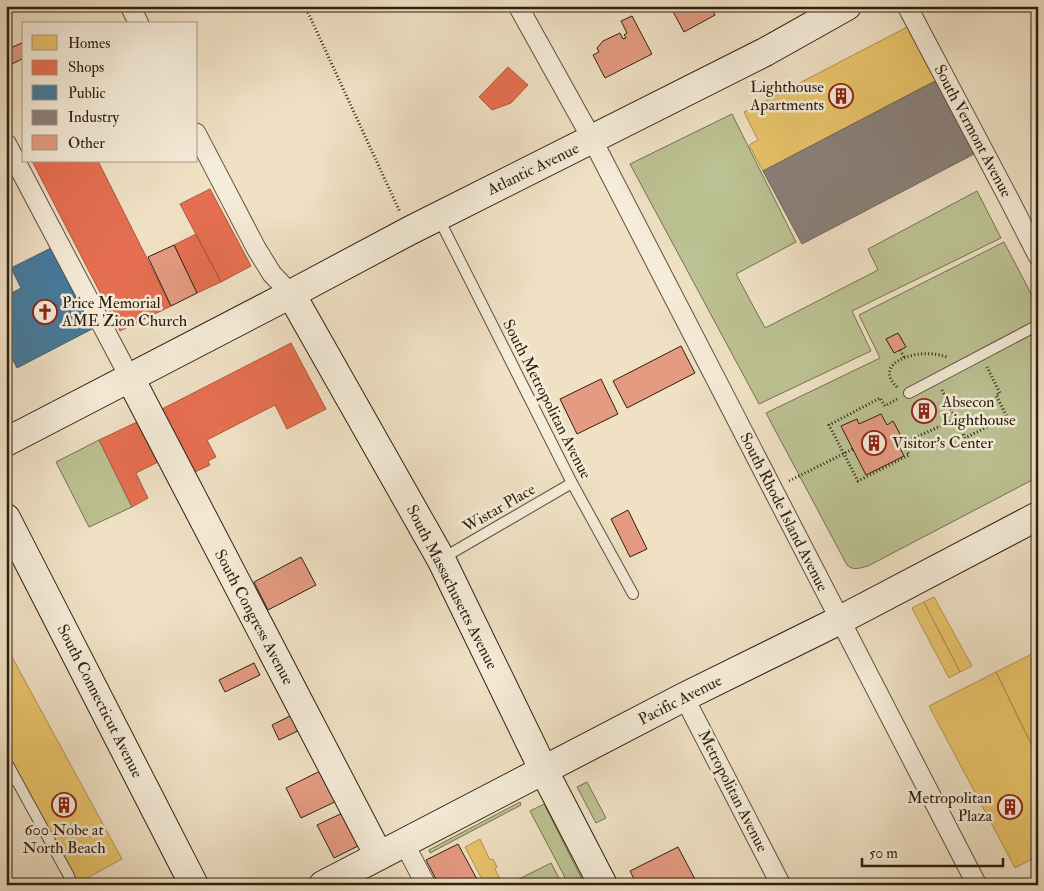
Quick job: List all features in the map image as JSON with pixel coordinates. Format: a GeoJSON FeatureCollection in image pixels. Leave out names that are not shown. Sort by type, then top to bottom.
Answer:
{"type":"FeatureCollection","features":[{"type":"Feature","properties":{"kind":"street"},"geometry":{"type":"LineString","coordinates":[[130,6],[138,22]]}},
{"type":"Feature","properties":{"kind":"street","name":"South Rhode Island Avenue"},"geometry":{"type":"LineString","coordinates":[[518,6],[592,139],[977,885]]}},
{"type":"Feature","properties":{"kind":"street","name":"Atlantic Avenue"},"geometry":{"type":"LineString","coordinates":[[6,442],[438,216],[765,52],[847,6]]}},
{"type":"Feature","properties":{"kind":"street","name":"South Vermont Avenue"},"geometry":{"type":"LineString","coordinates":[[907,6],[1038,256]]}},
{"type":"Feature","properties":{"kind":"street"},"geometry":{"type":"LineString","coordinates":[[198,137],[256,248],[272,274],[291,294]]}},
{"type":"Feature","properties":{"kind":"street"},"geometry":{"type":"LineString","coordinates":[[6,143],[130,378]]}},
{"type":"Feature","properties":{"kind":"street","name":"South Massachusetts Avenue"},"geometry":{"type":"LineString","coordinates":[[291,294],[441,559],[544,771],[603,885]]}},
{"type":"Feature","properties":{"kind":"street","name":"South Congress Avenue"},"geometry":{"type":"LineString","coordinates":[[130,378],[379,856]]}},
{"type":"Feature","properties":{"kind":"street","name":"Pacific Avenue"},"geometry":{"type":"LineString","coordinates":[[323,885],[684,698],[840,620],[1038,516]]}},
{"type":"Feature","properties":{"kind":"street","name":"South Connecticut Avenue"},"geometry":{"type":"LineString","coordinates":[[6,518],[194,885]]}},
{"type":"Feature","properties":{"kind":"street","name":"Metropolitan Avenue"},"geometry":{"type":"LineString","coordinates":[[684,698],[781,885]]}},
{"type":"Feature","properties":{"kind":"street"},"geometry":{"type":"LineString","coordinates":[[404,844],[426,885]]}},
{"type":"Feature","properties":{"kind":"lane","name":"South Metropolitan Avenue"},"geometry":{"type":"LineString","coordinates":[[438,216],[572,483],[633,594]]}},
{"type":"Feature","properties":{"kind":"lane"},"geometry":{"type":"LineString","coordinates":[[909,393],[1038,325]]}},
{"type":"Feature","properties":{"kind":"lane","name":"Wistar Place"},"geometry":{"type":"LineString","coordinates":[[441,559],[572,483]]}},
{"type":"Feature","properties":{"kind":"lane"},"geometry":{"type":"LineString","coordinates":[[6,761],[11,781],[69,876],[72,885]]}},
{"type":"Feature","properties":{"kind":"path"},"geometry":{"type":"LineString","coordinates":[[305,6],[409,231]]}},
{"type":"Feature","properties":{"kind":"path"},"geometry":{"type":"LineString","coordinates":[[900,350],[904,357]]}},
{"type":"Feature","properties":{"kind":"path"},"geometry":{"type":"LineString","coordinates":[[909,393],[896,387],[890,380],[889,372],[893,364],[904,357],[921,353],[933,354],[965,363]]}},
{"type":"Feature","properties":{"kind":"path"},"geometry":{"type":"LineString","coordinates":[[936,378],[966,438],[1007,417],[996,394],[1000,393],[981,355]]}},
{"type":"Feature","properties":{"kind":"path"},"geometry":{"type":"LineString","coordinates":[[909,393],[885,406],[880,398],[829,425],[858,482],[909,455],[903,444],[956,419]]}},
{"type":"Feature","properties":{"kind":"path"},"geometry":{"type":"LineString","coordinates":[[773,489],[853,450]]}},
{"type":"Feature","properties":{"kind":"green space"},"geometry":{"type":"Polygon","coordinates":[[[732,114],[796,242],[736,274],[765,328],[878,270],[868,249],[977,191],[1001,238],[852,311],[871,351],[759,404],[630,164],[732,114]]]}},
{"type":"Feature","properties":{"kind":"green space"},"geometry":{"type":"Polygon","coordinates":[[[1004,242],[1038,307],[1038,477],[868,566],[849,567],[766,413],[880,358],[859,315],[1004,242]]]}},
{"type":"Feature","properties":{"kind":"green space"},"geometry":{"type":"Polygon","coordinates":[[[99,440],[132,507],[89,527],[56,462],[99,440]]]}},
{"type":"Feature","properties":{"kind":"green space"},"geometry":{"type":"Polygon","coordinates":[[[587,782],[606,818],[596,823],[577,787],[587,782]]]}},
{"type":"Feature","properties":{"kind":"green space"},"geometry":{"type":"Polygon","coordinates":[[[520,802],[521,805],[430,853],[429,850],[520,802]]]}},
{"type":"Feature","properties":{"kind":"green space"},"geometry":{"type":"Polygon","coordinates":[[[544,804],[585,885],[569,885],[530,811],[544,804]]]}},
{"type":"Feature","properties":{"kind":"green space"},"geometry":{"type":"Polygon","coordinates":[[[551,863],[561,882],[556,885],[507,885],[551,863]]]}},
{"type":"Feature","properties":{"kind":"building: Homes","name":"Lighthouse Apartments"},"geometry":{"type":"Polygon","coordinates":[[[909,26],[937,80],[763,171],[749,145],[758,140],[744,112],[909,26]]]}},
{"type":"Feature","properties":{"kind":"building: Homes"},"geometry":{"type":"Polygon","coordinates":[[[934,597],[972,666],[960,672],[924,602],[934,597]]]}},
{"type":"Feature","properties":{"kind":"building: Homes"},"geometry":{"type":"Polygon","coordinates":[[[924,602],[960,672],[949,678],[912,608],[924,602]]]}},
{"type":"Feature","properties":{"kind":"building: Homes","name":"600 Nobe at North Beach"},"geometry":{"type":"Polygon","coordinates":[[[6,646],[122,859],[78,883],[6,752],[6,646]]]}},
{"type":"Feature","properties":{"kind":"building: Homes"},"geometry":{"type":"Polygon","coordinates":[[[1038,651],[1038,758],[996,672],[1038,651]]]}},
{"type":"Feature","properties":{"kind":"building: Homes","name":"Metropolitan Plaza"},"geometry":{"type":"Polygon","coordinates":[[[996,672],[1038,758],[1038,856],[1015,868],[929,706],[996,672]]]}},
{"type":"Feature","properties":{"kind":"building: Homes"},"geometry":{"type":"Polygon","coordinates":[[[480,839],[490,860],[493,859],[497,867],[495,869],[503,885],[485,885],[465,847],[480,839]]]}},
{"type":"Feature","properties":{"kind":"building: Shops"},"geometry":{"type":"Polygon","coordinates":[[[508,67],[528,85],[511,103],[492,110],[479,97],[508,67]]]}},
{"type":"Feature","properties":{"kind":"building: Shops"},"geometry":{"type":"Polygon","coordinates":[[[33,162],[99,162],[171,306],[120,331],[33,162]]]}},
{"type":"Feature","properties":{"kind":"building: Shops"},"geometry":{"type":"Polygon","coordinates":[[[210,189],[251,266],[221,282],[180,204],[210,189]]]}},
{"type":"Feature","properties":{"kind":"building: Shops"},"geometry":{"type":"Polygon","coordinates":[[[196,234],[221,282],[197,293],[174,245],[196,234]]]}},
{"type":"Feature","properties":{"kind":"building: Shops"},"geometry":{"type":"Polygon","coordinates":[[[291,343],[326,409],[287,429],[275,405],[207,440],[216,457],[208,461],[210,465],[193,473],[160,410],[291,343]]]}},
{"type":"Feature","properties":{"kind":"building: Shops"},"geometry":{"type":"Polygon","coordinates":[[[137,422],[158,462],[136,473],[148,498],[132,507],[99,440],[137,422]]]}},
{"type":"Feature","properties":{"kind":"building: Public","name":"Price Memorial AME Zion Church"},"geometry":{"type":"Polygon","coordinates":[[[51,248],[92,329],[17,368],[6,347],[6,296],[21,288],[11,268],[51,248]]]}},
{"type":"Feature","properties":{"kind":"building: Industry"},"geometry":{"type":"Polygon","coordinates":[[[937,80],[976,153],[802,244],[763,171],[937,80]]]}},
{"type":"Feature","properties":{"kind":"building: Other"},"geometry":{"type":"Polygon","coordinates":[[[670,6],[711,6],[715,15],[684,32],[670,6]]]}},
{"type":"Feature","properties":{"kind":"building: Other"},"geometry":{"type":"Polygon","coordinates":[[[632,16],[652,54],[605,78],[593,55],[599,52],[597,48],[603,41],[620,33],[623,39],[626,38],[624,35],[627,33],[621,21],[632,16]]]}},
{"type":"Feature","properties":{"kind":"building: Other"},"geometry":{"type":"Polygon","coordinates":[[[22,43],[22,59],[6,67],[6,50],[22,43]]]}},
{"type":"Feature","properties":{"kind":"building: Other"},"geometry":{"type":"Polygon","coordinates":[[[174,245],[197,293],[171,306],[148,257],[174,245]]]}},
{"type":"Feature","properties":{"kind":"building: Other"},"geometry":{"type":"Polygon","coordinates":[[[898,333],[906,347],[894,353],[886,339],[898,333]]]}},
{"type":"Feature","properties":{"kind":"building: Other"},"geometry":{"type":"Polygon","coordinates":[[[681,346],[695,373],[627,408],[613,381],[681,346]]]}},
{"type":"Feature","properties":{"kind":"building: Other"},"geometry":{"type":"Polygon","coordinates":[[[601,379],[618,414],[577,434],[560,399],[601,379]]]}},
{"type":"Feature","properties":{"kind":"building: Other","name":"Absecon Lighthouse"},"geometry":{"type":"Polygon","coordinates":[[[924,401],[930,404],[933,410],[930,416],[924,419],[918,416],[915,410],[918,404],[924,401]]]}},
{"type":"Feature","properties":{"kind":"building: Other","name":"Visitor’s Center"},"geometry":{"type":"Polygon","coordinates":[[[881,414],[887,425],[893,421],[900,434],[895,437],[904,456],[866,475],[841,426],[857,419],[859,424],[881,414]]]}},
{"type":"Feature","properties":{"kind":"building: Other"},"geometry":{"type":"Polygon","coordinates":[[[628,510],[647,549],[630,557],[611,519],[628,510]]]}},
{"type":"Feature","properties":{"kind":"building: Other"},"geometry":{"type":"Polygon","coordinates":[[[301,557],[316,585],[268,610],[254,582],[301,557]]]}},
{"type":"Feature","properties":{"kind":"building: Other"},"geometry":{"type":"Polygon","coordinates":[[[254,663],[260,675],[225,692],[219,680],[254,663]]]}},
{"type":"Feature","properties":{"kind":"building: Other"},"geometry":{"type":"Polygon","coordinates":[[[300,711],[308,726],[279,740],[272,725],[300,711]]]}},
{"type":"Feature","properties":{"kind":"building: Other"},"geometry":{"type":"Polygon","coordinates":[[[326,768],[341,799],[301,818],[286,788],[326,768]]]}},
{"type":"Feature","properties":{"kind":"building: Other"},"geometry":{"type":"Polygon","coordinates":[[[351,809],[366,842],[334,858],[317,825],[351,809]]]}},
{"type":"Feature","properties":{"kind":"building: Other"},"geometry":{"type":"Polygon","coordinates":[[[458,844],[480,885],[439,885],[426,860],[458,844]]]}},
{"type":"Feature","properties":{"kind":"building: Other"},"geometry":{"type":"Polygon","coordinates":[[[678,847],[698,885],[637,885],[630,871],[678,847]]]}},
{"type":"Feature","properties":{"kind":"place","name":"Lighthouse Apartments"},"geometry":{"type":"Point","coordinates":[841,96]}},
{"type":"Feature","properties":{"kind":"place","name":"Price Memorial AME Zion Church"},"geometry":{"type":"Point","coordinates":[45,312]}},
{"type":"Feature","properties":{"kind":"place","name":"Absecon Lighthouse"},"geometry":{"type":"Point","coordinates":[924,411]}},
{"type":"Feature","properties":{"kind":"place","name":"Visitor’s Center"},"geometry":{"type":"Point","coordinates":[874,443]}},
{"type":"Feature","properties":{"kind":"place","name":"600 Nobe at North Beach"},"geometry":{"type":"Point","coordinates":[64,805]}},
{"type":"Feature","properties":{"kind":"place","name":"Metropolitan Plaza"},"geometry":{"type":"Point","coordinates":[1010,807]}}]}
